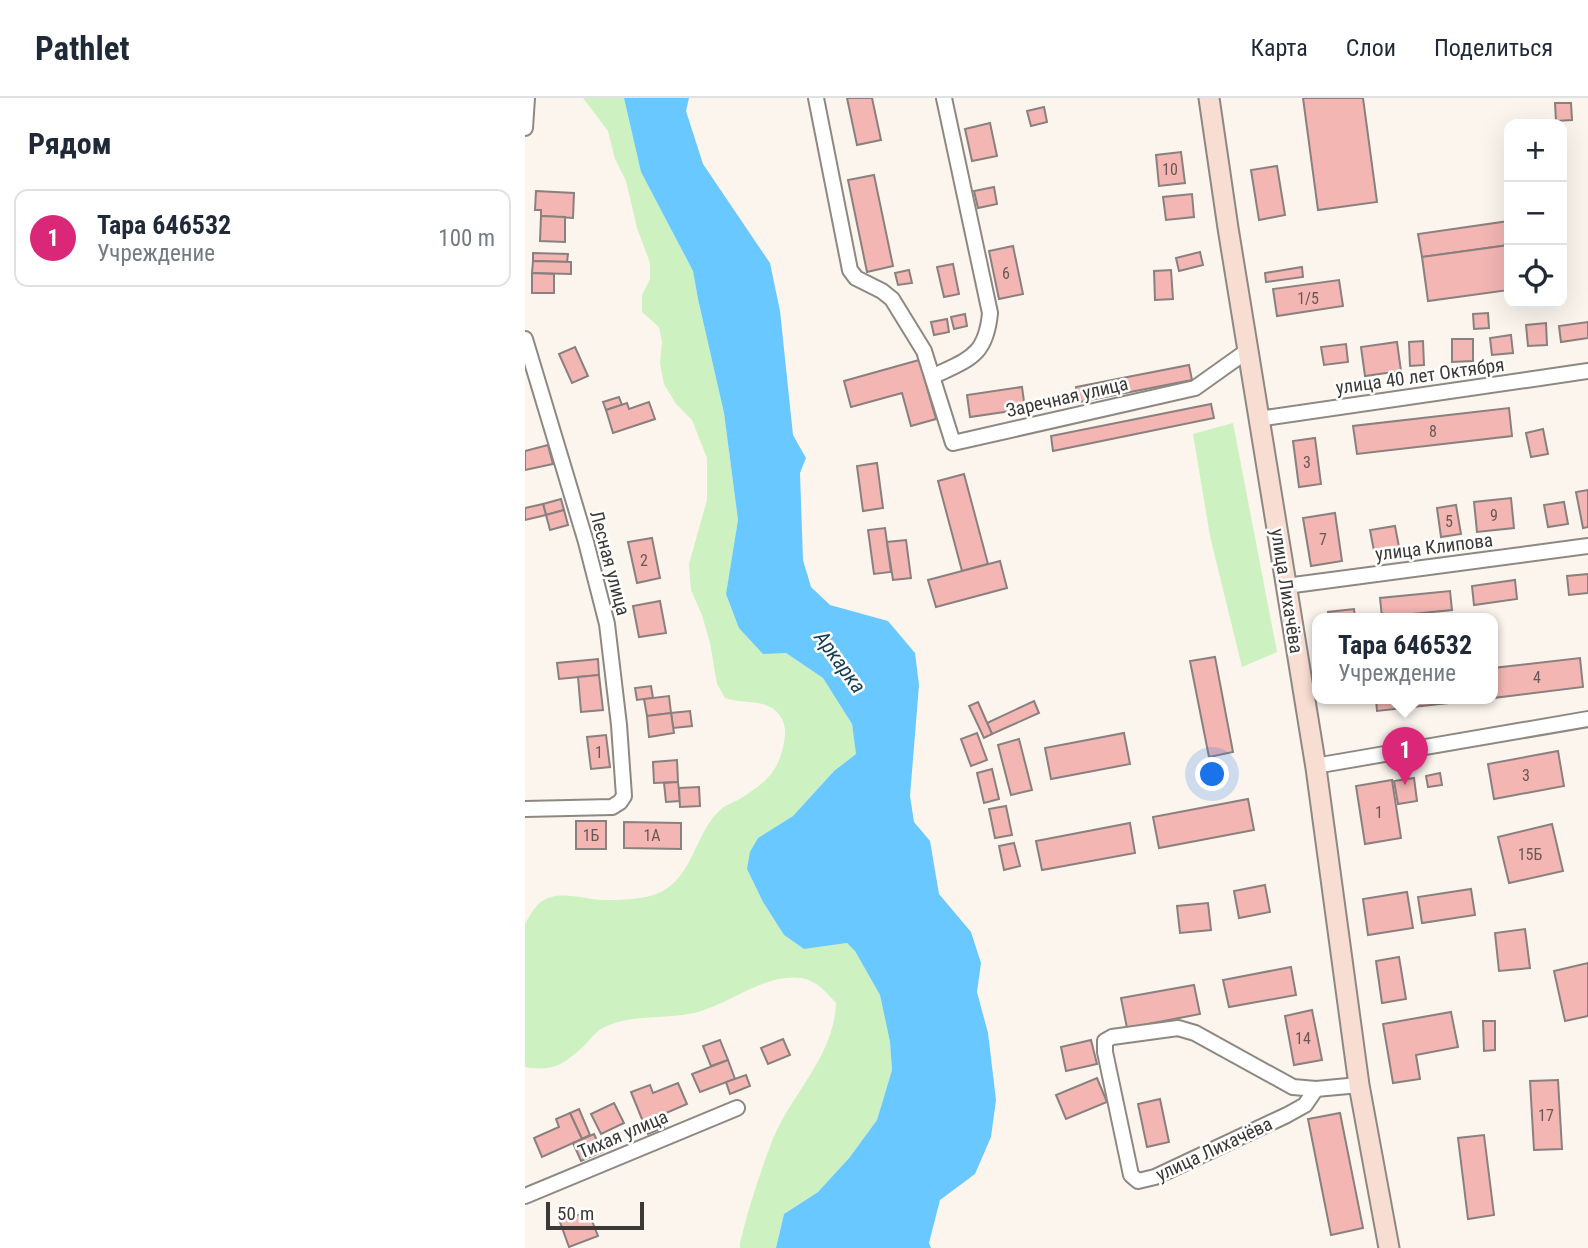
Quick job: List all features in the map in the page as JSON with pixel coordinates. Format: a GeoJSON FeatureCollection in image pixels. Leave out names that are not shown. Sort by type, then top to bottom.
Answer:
{"type":"FeatureCollection","features":[{"type":"Feature","properties":{"kind":"street"},"geometry":{"type":"LineString","coordinates":[[525,128],[527,98]]}},
{"type":"Feature","properties":{"kind":"street","name":"Заречная улица"},"geometry":{"type":"LineString","coordinates":[[816,98],[851,270],[856,278],[892,299],[925,351],[953,443],[1195,388],[1247,351]]}},
{"type":"Feature","properties":{"kind":"street"},"geometry":{"type":"LineString","coordinates":[[934,376],[974,357],[984,344],[990,313],[944,98]]}},
{"type":"Feature","properties":{"kind":"street","name":"улица Лихачёва"},"geometry":{"type":"LineString","coordinates":[[1209,98],[1247,351],[1315,766],[1359,1085],[1389,1248]]}},
{"type":"Feature","properties":{"kind":"street","name":"Лесная улица"},"geometry":{"type":"LineString","coordinates":[[525,339],[586,542],[607,624],[624,796],[612,807],[525,809]]}},
{"type":"Feature","properties":{"kind":"street","name":"улица 40 лет Октября"},"geometry":{"type":"LineString","coordinates":[[1258,419],[1588,371]]}},
{"type":"Feature","properties":{"kind":"street","name":"улица Клипова"},"geometry":{"type":"LineString","coordinates":[[1286,586],[1588,546]]}},
{"type":"Feature","properties":{"kind":"street"},"geometry":{"type":"LineString","coordinates":[[1315,766],[1588,719]]}},
{"type":"Feature","properties":{"kind":"street","name":"улица Лихачёва"},"geometry":{"type":"LineString","coordinates":[[1316,1089],[1305,1105],[1287,1115],[1155,1177],[1138,1181],[1131,1175],[1104,1052],[1105,1041],[1112,1037],[1178,1028],[1195,1033],[1293,1087],[1316,1089],[1359,1085]]}},
{"type":"Feature","properties":{"kind":"street","name":"Тихая улица"},"geometry":{"type":"LineString","coordinates":[[525,1196],[737,1108]]}},
{"type":"Feature","properties":{"kind":"green space"},"geometry":{"type":"Polygon","coordinates":[[[583,98],[624,98],[641,172],[693,271],[724,413],[738,520],[726,595],[786,653],[823,678],[852,724],[856,754],[834,771],[793,816],[758,838],[747,869],[763,902],[784,935],[804,949],[847,943],[855,951],[880,995],[890,1042],[892,1070],[877,1120],[850,1157],[818,1192],[784,1214],[776,1248],[740,1248],[740,1243],[771,1144],[828,1041],[836,1003],[817,984],[802,978],[776,980],[701,1011],[677,1016],[625,1020],[599,1030],[559,1065],[544,1068],[525,1067],[525,924],[534,909],[547,898],[555,896],[603,900],[632,899],[654,895],[672,885],[719,811],[757,787],[771,774],[780,758],[785,735],[782,720],[772,708],[725,698],[717,684],[710,643],[691,590],[689,564],[707,500],[707,458],[692,420],[676,404],[664,384],[660,363],[662,342],[659,327],[642,312],[642,295],[650,279],[650,263],[608,131],[583,98]]]}},
{"type":"Feature","properties":{"kind":"green space"},"geometry":{"type":"Polygon","coordinates":[[[1233,423],[1277,652],[1242,667],[1210,536],[1193,434],[1233,423]]]}},
{"type":"Feature","properties":{"kind":"water","name":"Аркарка"},"geometry":{"type":"Polygon","coordinates":[[[624,98],[689,98],[686,111],[703,164],[770,263],[780,311],[793,435],[806,458],[800,473],[803,560],[811,587],[830,605],[888,621],[915,653],[919,685],[910,796],[914,822],[930,841],[939,894],[971,932],[981,963],[977,992],[988,1033],[996,1100],[991,1137],[975,1174],[940,1200],[929,1243],[931,1248],[776,1248],[784,1214],[818,1192],[850,1157],[877,1120],[892,1070],[890,1042],[880,995],[855,951],[847,943],[804,949],[784,935],[763,902],[747,869],[750,852],[758,838],[793,816],[834,771],[856,754],[852,724],[823,678],[786,653],[763,654],[739,628],[726,594],[738,520],[724,413],[693,271],[641,172],[624,98]]]}},
{"type":"Feature","properties":{"kind":"building"},"geometry":{"type":"Polygon","coordinates":[[[847,98],[872,98],[881,140],[857,145],[847,98]]]}},
{"type":"Feature","properties":{"kind":"building"},"geometry":{"type":"Polygon","coordinates":[[[1303,98],[1363,98],[1377,202],[1318,210],[1303,98]]]}},
{"type":"Feature","properties":{"kind":"building"},"geometry":{"type":"Polygon","coordinates":[[[1555,103],[1571,103],[1572,120],[1556,119],[1555,103]]]}},
{"type":"Feature","properties":{"kind":"building"},"geometry":{"type":"Polygon","coordinates":[[[1044,107],[1047,122],[1031,126],[1027,111],[1044,107]]]}},
{"type":"Feature","properties":{"kind":"building"},"geometry":{"type":"Polygon","coordinates":[[[990,123],[997,156],[972,161],[965,129],[990,123]]]}},
{"type":"Feature","properties":{"kind":"building"},"geometry":{"type":"Polygon","coordinates":[[[1181,152],[1185,183],[1159,186],[1156,155],[1181,152]]]}},
{"type":"Feature","properties":{"kind":"building"},"geometry":{"type":"Polygon","coordinates":[[[1277,166],[1285,215],[1259,220],[1251,170],[1277,166]]]}},
{"type":"Feature","properties":{"kind":"building"},"geometry":{"type":"Polygon","coordinates":[[[874,175],[893,266],[867,272],[848,180],[874,175]]]}},
{"type":"Feature","properties":{"kind":"building"},"geometry":{"type":"Polygon","coordinates":[[[994,187],[997,204],[978,208],[974,191],[994,187]]]}},
{"type":"Feature","properties":{"kind":"building"},"geometry":{"type":"Polygon","coordinates":[[[536,191],[574,193],[573,218],[541,216],[541,210],[535,210],[536,191]]]}},
{"type":"Feature","properties":{"kind":"building"},"geometry":{"type":"Polygon","coordinates":[[[1192,194],[1194,217],[1166,220],[1163,197],[1192,194]]]}},
{"type":"Feature","properties":{"kind":"building"},"geometry":{"type":"Polygon","coordinates":[[[541,216],[565,217],[565,242],[540,241],[541,216]]]}},
{"type":"Feature","properties":{"kind":"building"},"geometry":{"type":"Polygon","coordinates":[[[1504,222],[1504,246],[1422,257],[1418,234],[1504,222]]]}},
{"type":"Feature","properties":{"kind":"building"},"geometry":{"type":"Polygon","coordinates":[[[1013,246],[1023,294],[999,299],[989,251],[1013,246]]]}},
{"type":"Feature","properties":{"kind":"building"},"geometry":{"type":"Polygon","coordinates":[[[1504,246],[1504,291],[1428,301],[1422,257],[1504,246]]]}},
{"type":"Feature","properties":{"kind":"building"},"geometry":{"type":"Polygon","coordinates":[[[1200,252],[1203,265],[1179,271],[1176,258],[1200,252]]]}},
{"type":"Feature","properties":{"kind":"building"},"geometry":{"type":"Polygon","coordinates":[[[533,253],[568,254],[567,262],[533,261],[533,253]]]}},
{"type":"Feature","properties":{"kind":"building"},"geometry":{"type":"Polygon","coordinates":[[[533,261],[571,262],[571,274],[532,273],[533,261]]]}},
{"type":"Feature","properties":{"kind":"building"},"geometry":{"type":"Polygon","coordinates":[[[953,264],[959,294],[944,297],[937,267],[953,264]]]}},
{"type":"Feature","properties":{"kind":"building"},"geometry":{"type":"Polygon","coordinates":[[[1302,267],[1303,277],[1266,282],[1265,273],[1302,267]]]}},
{"type":"Feature","properties":{"kind":"building"},"geometry":{"type":"Polygon","coordinates":[[[909,270],[912,283],[898,285],[895,273],[909,270]]]}},
{"type":"Feature","properties":{"kind":"building"},"geometry":{"type":"Polygon","coordinates":[[[1171,270],[1173,299],[1155,300],[1154,271],[1171,270]]]}},
{"type":"Feature","properties":{"kind":"building"},"geometry":{"type":"Polygon","coordinates":[[[532,273],[554,274],[554,293],[532,293],[532,273]]]}},
{"type":"Feature","properties":{"kind":"building"},"geometry":{"type":"Polygon","coordinates":[[[1339,280],[1343,306],[1277,316],[1273,289],[1339,280]]]}},
{"type":"Feature","properties":{"kind":"building"},"geometry":{"type":"Polygon","coordinates":[[[1488,313],[1489,328],[1474,329],[1473,314],[1488,313]]]}},
{"type":"Feature","properties":{"kind":"building"},"geometry":{"type":"Polygon","coordinates":[[[965,314],[967,326],[954,329],[951,317],[965,314]]]}},
{"type":"Feature","properties":{"kind":"building"},"geometry":{"type":"Polygon","coordinates":[[[947,319],[949,332],[934,335],[931,322],[947,319]]]}},
{"type":"Feature","properties":{"kind":"building"},"geometry":{"type":"Polygon","coordinates":[[[1588,322],[1588,338],[1561,342],[1559,326],[1588,322]]]}},
{"type":"Feature","properties":{"kind":"building"},"geometry":{"type":"Polygon","coordinates":[[[1546,323],[1547,345],[1528,346],[1526,325],[1546,323]]]}},
{"type":"Feature","properties":{"kind":"building"},"geometry":{"type":"Polygon","coordinates":[[[1511,335],[1513,353],[1492,355],[1490,338],[1511,335]]]}},
{"type":"Feature","properties":{"kind":"building"},"geometry":{"type":"Polygon","coordinates":[[[1452,339],[1473,339],[1473,361],[1452,362],[1452,339]]]}},
{"type":"Feature","properties":{"kind":"building"},"geometry":{"type":"Polygon","coordinates":[[[1423,341],[1424,365],[1410,366],[1409,342],[1423,341]]]}},
{"type":"Feature","properties":{"kind":"building"},"geometry":{"type":"Polygon","coordinates":[[[1397,342],[1401,371],[1365,376],[1361,347],[1397,342]]]}},
{"type":"Feature","properties":{"kind":"building"},"geometry":{"type":"Polygon","coordinates":[[[1346,344],[1348,362],[1324,365],[1321,347],[1346,344]]]}},
{"type":"Feature","properties":{"kind":"building"},"geometry":{"type":"Polygon","coordinates":[[[575,347],[588,376],[572,383],[559,354],[575,347]]]}},
{"type":"Feature","properties":{"kind":"building"},"geometry":{"type":"Polygon","coordinates":[[[919,360],[936,419],[911,426],[902,393],[851,407],[844,381],[919,360]]]}},
{"type":"Feature","properties":{"kind":"building"},"geometry":{"type":"Polygon","coordinates":[[[1189,365],[1192,380],[1079,402],[1076,387],[1189,365]]]}},
{"type":"Feature","properties":{"kind":"building"},"geometry":{"type":"Polygon","coordinates":[[[1022,387],[1025,409],[970,417],[967,395],[1022,387]]]}},
{"type":"Feature","properties":{"kind":"building"},"geometry":{"type":"Polygon","coordinates":[[[619,397],[622,405],[606,410],[603,402],[619,397]]]}},
{"type":"Feature","properties":{"kind":"building"},"geometry":{"type":"Polygon","coordinates":[[[649,402],[655,419],[613,433],[606,410],[627,403],[629,409],[649,402]]]}},
{"type":"Feature","properties":{"kind":"building"},"geometry":{"type":"Polygon","coordinates":[[[1211,404],[1214,418],[1053,451],[1051,436],[1211,404]]]}},
{"type":"Feature","properties":{"kind":"building"},"geometry":{"type":"Polygon","coordinates":[[[1509,408],[1512,436],[1357,454],[1353,426],[1509,408]]]}},
{"type":"Feature","properties":{"kind":"building"},"geometry":{"type":"Polygon","coordinates":[[[1543,429],[1548,454],[1531,457],[1526,433],[1543,429]]]}},
{"type":"Feature","properties":{"kind":"building"},"geometry":{"type":"Polygon","coordinates":[[[1315,438],[1321,484],[1299,487],[1293,441],[1315,438]]]}},
{"type":"Feature","properties":{"kind":"building"},"geometry":{"type":"Polygon","coordinates":[[[548,445],[553,464],[525,470],[525,451],[548,445]]]}},
{"type":"Feature","properties":{"kind":"building"},"geometry":{"type":"Polygon","coordinates":[[[877,463],[883,508],[863,511],[857,466],[877,463]]]}},
{"type":"Feature","properties":{"kind":"building"},"geometry":{"type":"Polygon","coordinates":[[[964,474],[988,564],[962,571],[938,481],[964,474]]]}},
{"type":"Feature","properties":{"kind":"building"},"geometry":{"type":"Polygon","coordinates":[[[1588,490],[1588,527],[1583,528],[1576,492],[1588,490]]]}},
{"type":"Feature","properties":{"kind":"building"},"geometry":{"type":"Polygon","coordinates":[[[1511,498],[1514,528],[1477,532],[1474,502],[1511,498]]]}},
{"type":"Feature","properties":{"kind":"building"},"geometry":{"type":"Polygon","coordinates":[[[561,499],[564,510],[546,515],[543,504],[561,499]]]}},
{"type":"Feature","properties":{"kind":"building"},"geometry":{"type":"Polygon","coordinates":[[[1564,502],[1568,524],[1548,527],[1544,505],[1564,502]]]}},
{"type":"Feature","properties":{"kind":"building"},"geometry":{"type":"Polygon","coordinates":[[[543,504],[546,515],[525,520],[525,508],[543,504]]]}},
{"type":"Feature","properties":{"kind":"building"},"geometry":{"type":"Polygon","coordinates":[[[1456,505],[1461,534],[1441,537],[1437,508],[1456,505]]]}},
{"type":"Feature","properties":{"kind":"building"},"geometry":{"type":"Polygon","coordinates":[[[564,510],[568,525],[550,530],[546,515],[564,510]]]}},
{"type":"Feature","properties":{"kind":"building"},"geometry":{"type":"Polygon","coordinates":[[[1335,513],[1342,561],[1311,566],[1303,518],[1335,513]]]}},
{"type":"Feature","properties":{"kind":"building"},"geometry":{"type":"Polygon","coordinates":[[[1395,526],[1399,547],[1374,551],[1370,530],[1395,526]]]}},
{"type":"Feature","properties":{"kind":"building"},"geometry":{"type":"Polygon","coordinates":[[[885,528],[891,572],[874,574],[868,530],[885,528]]]}},
{"type":"Feature","properties":{"kind":"building"},"geometry":{"type":"Polygon","coordinates":[[[652,538],[660,578],[637,583],[628,542],[652,538]]]}},
{"type":"Feature","properties":{"kind":"building"},"geometry":{"type":"Polygon","coordinates":[[[906,540],[911,578],[893,580],[887,542],[906,540]]]}},
{"type":"Feature","properties":{"kind":"building"},"geometry":{"type":"Polygon","coordinates":[[[1000,561],[1007,588],[936,607],[928,580],[1000,561]]]}},
{"type":"Feature","properties":{"kind":"building"},"geometry":{"type":"Polygon","coordinates":[[[1588,574],[1588,593],[1569,595],[1567,576],[1588,574]]]}},
{"type":"Feature","properties":{"kind":"building"},"geometry":{"type":"Polygon","coordinates":[[[1515,580],[1517,599],[1474,605],[1472,586],[1515,580]]]}},
{"type":"Feature","properties":{"kind":"building"},"geometry":{"type":"Polygon","coordinates":[[[1450,591],[1452,610],[1382,613],[1380,598],[1450,591]]]}},
{"type":"Feature","properties":{"kind":"building"},"geometry":{"type":"Polygon","coordinates":[[[660,601],[666,633],[639,637],[633,606],[660,601]]]}},
{"type":"Feature","properties":{"kind":"building"},"geometry":{"type":"Polygon","coordinates":[[[1354,609],[1354,613],[1328,613],[1354,609]]]}},
{"type":"Feature","properties":{"kind":"building"},"geometry":{"type":"Polygon","coordinates":[[[1215,657],[1233,752],[1209,757],[1190,661],[1215,657]]]}},
{"type":"Feature","properties":{"kind":"building"},"geometry":{"type":"Polygon","coordinates":[[[1580,658],[1583,687],[1498,697],[1498,667],[1580,658]]]}},
{"type":"Feature","properties":{"kind":"building"},"geometry":{"type":"Polygon","coordinates":[[[598,659],[599,675],[559,679],[557,663],[598,659]]]}},
{"type":"Feature","properties":{"kind":"building"},"geometry":{"type":"Polygon","coordinates":[[[599,675],[603,710],[581,712],[578,677],[599,675]]]}},
{"type":"Feature","properties":{"kind":"building"},"geometry":{"type":"Polygon","coordinates":[[[651,686],[653,698],[637,700],[635,688],[651,686]]]}},
{"type":"Feature","properties":{"kind":"building"},"geometry":{"type":"Polygon","coordinates":[[[669,696],[671,713],[647,716],[644,699],[669,696]]]}},
{"type":"Feature","properties":{"kind":"building"},"geometry":{"type":"Polygon","coordinates":[[[1034,701],[1039,713],[992,734],[987,723],[1034,701]]]}},
{"type":"Feature","properties":{"kind":"building"},"geometry":{"type":"Polygon","coordinates":[[[978,702],[992,734],[984,738],[969,706],[978,702]]]}},
{"type":"Feature","properties":{"kind":"building"},"geometry":{"type":"Polygon","coordinates":[[[1376,704],[1441,704],[1377,711],[1376,704]]]}},
{"type":"Feature","properties":{"kind":"building"},"geometry":{"type":"Polygon","coordinates":[[[690,711],[692,726],[673,728],[671,713],[690,711]]]}},
{"type":"Feature","properties":{"kind":"building"},"geometry":{"type":"Polygon","coordinates":[[[671,713],[674,733],[649,737],[647,716],[671,713]]]}},
{"type":"Feature","properties":{"kind":"building"},"geometry":{"type":"Polygon","coordinates":[[[977,733],[987,760],[971,766],[961,739],[977,733]]]}},
{"type":"Feature","properties":{"kind":"building"},"geometry":{"type":"Polygon","coordinates":[[[1124,733],[1130,764],[1051,779],[1045,748],[1124,733]]]}},
{"type":"Feature","properties":{"kind":"building"},"geometry":{"type":"Polygon","coordinates":[[[606,735],[610,767],[591,769],[587,737],[606,735]]]}},
{"type":"Feature","properties":{"kind":"building"},"geometry":{"type":"Polygon","coordinates":[[[1019,739],[1032,790],[1011,795],[998,745],[1019,739]]]}},
{"type":"Feature","properties":{"kind":"building"},"geometry":{"type":"Polygon","coordinates":[[[1558,751],[1564,786],[1494,799],[1488,764],[1558,751]]]}},
{"type":"Feature","properties":{"kind":"building"},"geometry":{"type":"Polygon","coordinates":[[[677,760],[678,782],[654,783],[653,762],[677,760]]]}},
{"type":"Feature","properties":{"kind":"building"},"geometry":{"type":"Polygon","coordinates":[[[992,769],[999,799],[984,803],[977,773],[992,769]]]}},
{"type":"Feature","properties":{"kind":"building"},"geometry":{"type":"Polygon","coordinates":[[[1440,773],[1442,785],[1428,787],[1426,776],[1440,773]]]}},
{"type":"Feature","properties":{"kind":"building"},"geometry":{"type":"Polygon","coordinates":[[[1414,778],[1417,801],[1398,804],[1394,781],[1414,778]]]}},
{"type":"Feature","properties":{"kind":"building"},"geometry":{"type":"Polygon","coordinates":[[[1392,780],[1401,838],[1365,844],[1356,786],[1392,780]]]}},
{"type":"Feature","properties":{"kind":"building"},"geometry":{"type":"Polygon","coordinates":[[[678,782],[680,801],[666,802],[664,783],[678,782]]]}},
{"type":"Feature","properties":{"kind":"building"},"geometry":{"type":"Polygon","coordinates":[[[699,787],[700,806],[680,807],[679,788],[699,787]]]}},
{"type":"Feature","properties":{"kind":"building"},"geometry":{"type":"Polygon","coordinates":[[[1248,799],[1254,830],[1159,848],[1153,817],[1248,799]]]}},
{"type":"Feature","properties":{"kind":"building"},"geometry":{"type":"Polygon","coordinates":[[[1006,806],[1012,835],[995,838],[989,809],[1006,806]]]}},
{"type":"Feature","properties":{"kind":"building"},"geometry":{"type":"Polygon","coordinates":[[[576,821],[606,821],[606,849],[576,849],[576,821]]]}},
{"type":"Feature","properties":{"kind":"building"},"geometry":{"type":"Polygon","coordinates":[[[624,822],[681,823],[681,849],[624,848],[624,822]]]}},
{"type":"Feature","properties":{"kind":"building"},"geometry":{"type":"Polygon","coordinates":[[[1130,823],[1135,853],[1042,870],[1036,841],[1130,823]]]}},
{"type":"Feature","properties":{"kind":"building"},"geometry":{"type":"Polygon","coordinates":[[[1552,824],[1563,871],[1509,883],[1498,837],[1552,824]]]}},
{"type":"Feature","properties":{"kind":"building"},"geometry":{"type":"Polygon","coordinates":[[[1014,843],[1020,866],[1004,870],[999,846],[1014,843]]]}},
{"type":"Feature","properties":{"kind":"building"},"geometry":{"type":"Polygon","coordinates":[[[1265,885],[1270,912],[1239,918],[1234,891],[1265,885]]]}},
{"type":"Feature","properties":{"kind":"building"},"geometry":{"type":"Polygon","coordinates":[[[1471,889],[1475,915],[1422,923],[1418,897],[1471,889]]]}},
{"type":"Feature","properties":{"kind":"building"},"geometry":{"type":"Polygon","coordinates":[[[1407,892],[1413,928],[1368,935],[1363,899],[1407,892]]]}},
{"type":"Feature","properties":{"kind":"building"},"geometry":{"type":"Polygon","coordinates":[[[1208,903],[1211,930],[1180,933],[1177,906],[1208,903]]]}},
{"type":"Feature","properties":{"kind":"building"},"geometry":{"type":"Polygon","coordinates":[[[1525,929],[1530,968],[1499,971],[1495,933],[1525,929]]]}},
{"type":"Feature","properties":{"kind":"building"},"geometry":{"type":"Polygon","coordinates":[[[1399,957],[1406,999],[1382,1003],[1376,961],[1399,957]]]}},
{"type":"Feature","properties":{"kind":"building"},"geometry":{"type":"Polygon","coordinates":[[[1588,963],[1588,1016],[1565,1021],[1554,971],[1588,963]]]}},
{"type":"Feature","properties":{"kind":"building"},"geometry":{"type":"Polygon","coordinates":[[[1291,967],[1296,995],[1229,1007],[1223,980],[1291,967]]]}},
{"type":"Feature","properties":{"kind":"building"},"geometry":{"type":"Polygon","coordinates":[[[1194,985],[1200,1014],[1127,1028],[1121,998],[1194,985]]]}},
{"type":"Feature","properties":{"kind":"building"},"geometry":{"type":"Polygon","coordinates":[[[1312,1010],[1322,1060],[1294,1065],[1285,1016],[1312,1010]]]}},
{"type":"Feature","properties":{"kind":"building"},"geometry":{"type":"Polygon","coordinates":[[[1451,1012],[1458,1047],[1416,1055],[1420,1079],[1393,1083],[1383,1024],[1451,1012]]]}},
{"type":"Feature","properties":{"kind":"building"},"geometry":{"type":"Polygon","coordinates":[[[1483,1021],[1495,1021],[1495,1050],[1484,1051],[1483,1021]]]}},
{"type":"Feature","properties":{"kind":"building"},"geometry":{"type":"Polygon","coordinates":[[[783,1039],[790,1055],[768,1064],[761,1048],[783,1039]]]}},
{"type":"Feature","properties":{"kind":"building"},"geometry":{"type":"Polygon","coordinates":[[[720,1040],[728,1060],[711,1066],[703,1046],[720,1040]]]}},
{"type":"Feature","properties":{"kind":"building"},"geometry":{"type":"Polygon","coordinates":[[[1091,1040],[1097,1064],[1066,1071],[1061,1047],[1091,1040]]]}},
{"type":"Feature","properties":{"kind":"building"},"geometry":{"type":"Polygon","coordinates":[[[728,1060],[735,1079],[700,1092],[692,1074],[728,1060]]]}},
{"type":"Feature","properties":{"kind":"building"},"geometry":{"type":"Polygon","coordinates":[[[746,1075],[750,1086],[730,1094],[726,1082],[746,1075]]]}},
{"type":"Feature","properties":{"kind":"building"},"geometry":{"type":"Polygon","coordinates":[[[1097,1078],[1107,1102],[1066,1119],[1056,1095],[1097,1078]]]}},
{"type":"Feature","properties":{"kind":"building"},"geometry":{"type":"Polygon","coordinates":[[[1558,1080],[1562,1149],[1534,1150],[1530,1081],[1558,1080]]]}},
{"type":"Feature","properties":{"kind":"building"},"geometry":{"type":"Polygon","coordinates":[[[678,1083],[687,1104],[659,1116],[664,1127],[648,1134],[631,1092],[650,1085],[653,1093],[678,1083]]]}},
{"type":"Feature","properties":{"kind":"building"},"geometry":{"type":"Polygon","coordinates":[[[1160,1099],[1169,1142],[1147,1147],[1138,1104],[1160,1099]]]}},
{"type":"Feature","properties":{"kind":"building"},"geometry":{"type":"Polygon","coordinates":[[[614,1103],[624,1123],[601,1134],[591,1114],[614,1103]]]}},
{"type":"Feature","properties":{"kind":"building"},"geometry":{"type":"Polygon","coordinates":[[[579,1109],[590,1135],[582,1139],[570,1113],[579,1109]]]}},
{"type":"Feature","properties":{"kind":"building"},"geometry":{"type":"Polygon","coordinates":[[[570,1113],[582,1139],[542,1157],[534,1138],[559,1127],[556,1119],[570,1113]]]}},
{"type":"Feature","properties":{"kind":"building"},"geometry":{"type":"Polygon","coordinates":[[[1340,1113],[1363,1228],[1331,1235],[1308,1119],[1340,1113]]]}},
{"type":"Feature","properties":{"kind":"building"},"geometry":{"type":"Polygon","coordinates":[[[594,1134],[602,1152],[581,1161],[573,1143],[594,1134]]]}},
{"type":"Feature","properties":{"kind":"building"},"geometry":{"type":"Polygon","coordinates":[[[1484,1135],[1494,1215],[1468,1219],[1458,1138],[1484,1135]]]}},
{"type":"Feature","properties":{"kind":"building"},"geometry":{"type":"Polygon","coordinates":[[[588,1211],[598,1236],[569,1247],[560,1222],[588,1211]]]}},
{"type":"Feature","properties":{"kind":"place","name":"Тара 646532"},"geometry":{"type":"Point","coordinates":[1405,785]}}]}
